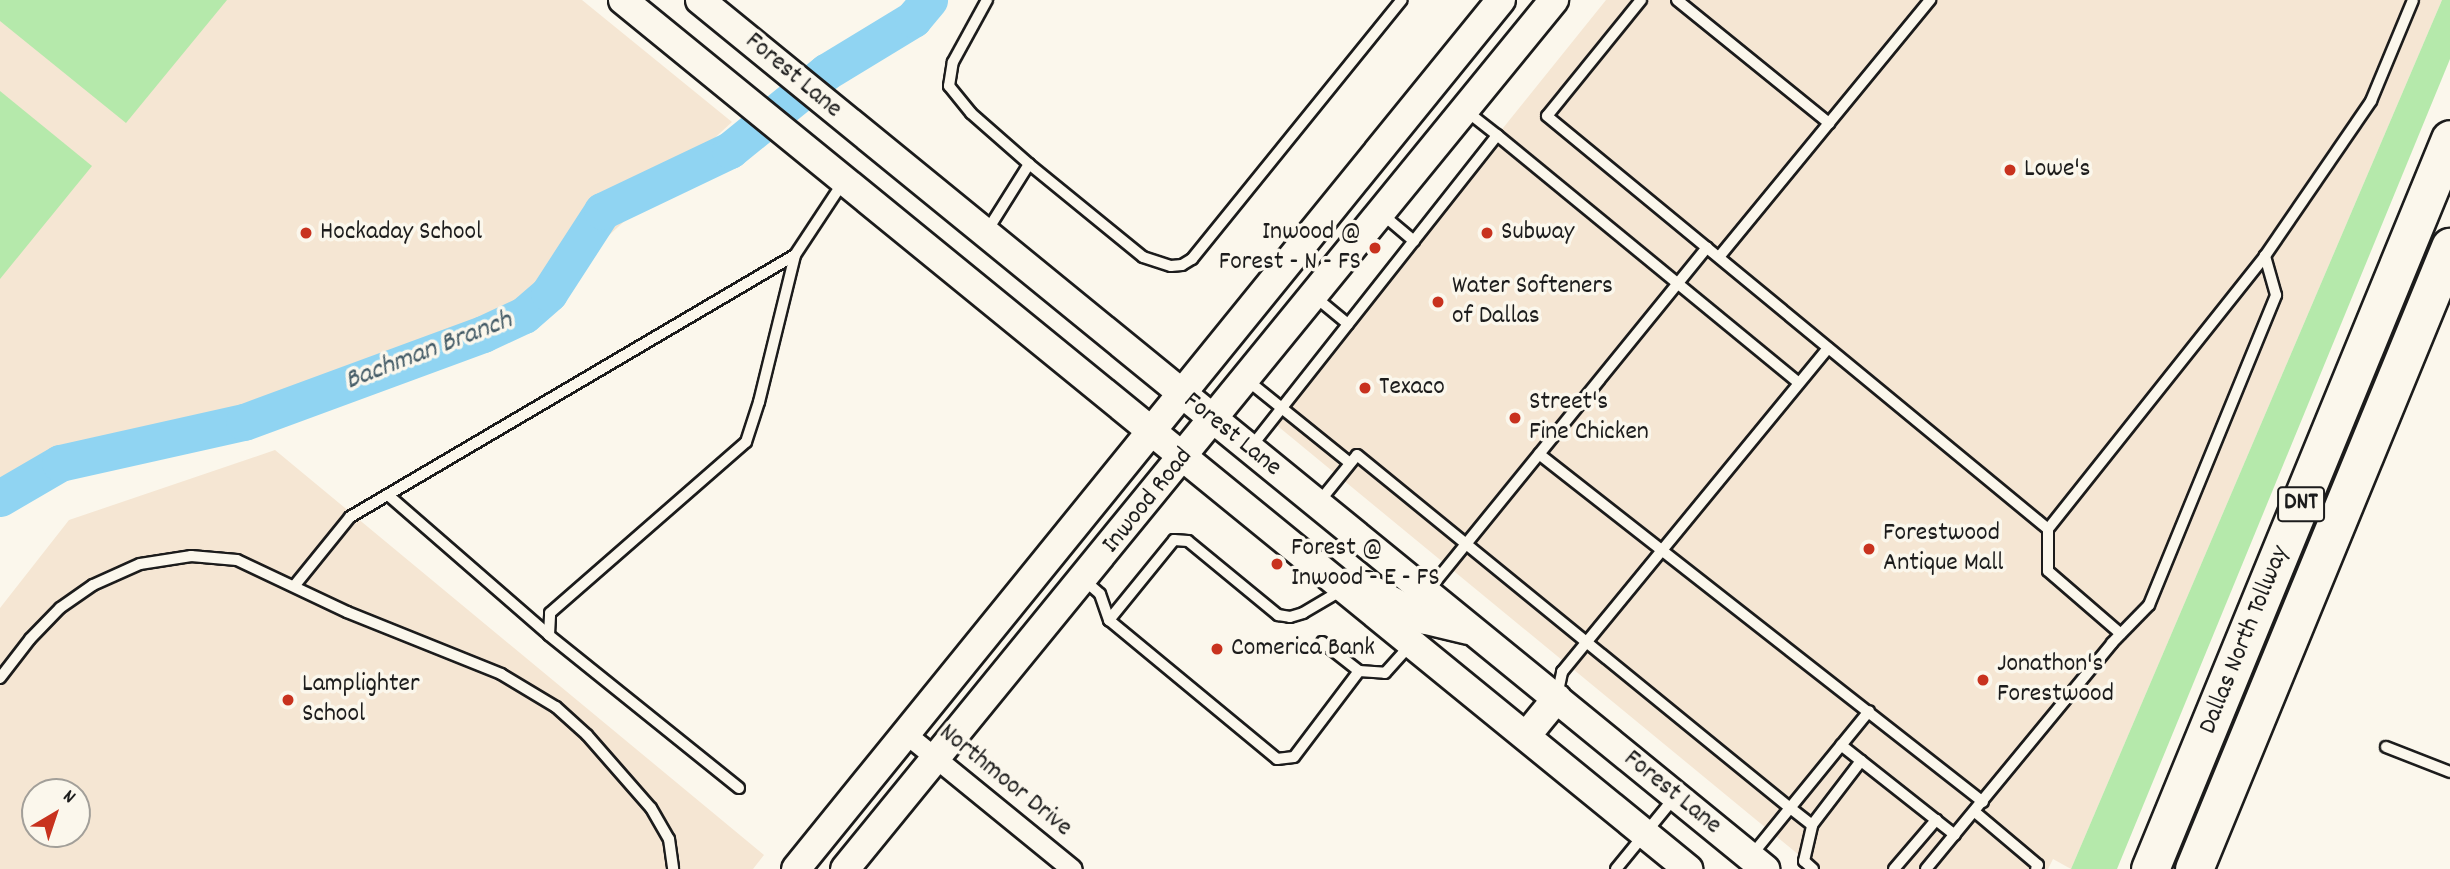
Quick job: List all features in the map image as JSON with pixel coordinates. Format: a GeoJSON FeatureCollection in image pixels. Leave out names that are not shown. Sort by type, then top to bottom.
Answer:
{"type":"FeatureCollection","features":[{"type":"Feature","properties":{"kind":"highway","name":"Dallas North Tollway"},"geometry":{"type":"LineString","coordinates":[[2150,869],[2450,139]]}},
{"type":"Feature","properties":{"kind":"highway","name":"Dallas North Tollway"},"geometry":{"type":"LineString","coordinates":[[2194,869],[2450,247]]}},
{"type":"Feature","properties":{"kind":"main road","name":"Forest Lane"},"geometry":{"type":"LineString","coordinates":[[623,0],[1688,869]]}},
{"type":"Feature","properties":{"kind":"main road","name":"Forest Lane"},"geometry":{"type":"LineString","coordinates":[[700,0],[1758,863]]}},
{"type":"Feature","properties":{"kind":"main road","name":"Inwood Road"},"geometry":{"type":"LineString","coordinates":[[796,869],[1501,0]]}},
{"type":"Feature","properties":{"kind":"main road","name":"Inwood Road"},"geometry":{"type":"LineString","coordinates":[[845,869],[1084,580],[1554,0]]}},
{"type":"Feature","properties":{"kind":"main road"},"geometry":{"type":"LineString","coordinates":[[1349,186],[1381,213]]}},
{"type":"Feature","properties":{"kind":"main road"},"geometry":{"type":"LineString","coordinates":[[1345,588],[1365,586],[1426,620],[1474,631]]}},
{"type":"Feature","properties":{"kind":"main road"},"geometry":{"type":"LineString","coordinates":[[1526,736],[1557,698]]}},
{"type":"Feature","properties":{"kind":"street","name":"Northmoor Drive"},"geometry":{"type":"LineString","coordinates":[[905,733],[1072,869]]}},
{"type":"Feature","properties":{"kind":"lane"},"geometry":{"type":"LineString","coordinates":[[986,0],[953,62],[948,76],[949,86],[971,113],[1143,257],[1171,266],[1182,265],[1192,259],[1402,0]]}},
{"type":"Feature","properties":{"kind":"lane"},"geometry":{"type":"LineString","coordinates":[[1641,0],[1547,116],[2048,529]]}},
{"type":"Feature","properties":{"kind":"lane"},"geometry":{"type":"LineString","coordinates":[[1676,0],[1829,123]]}},
{"type":"Feature","properties":{"kind":"lane"},"geometry":{"type":"LineString","coordinates":[[1719,257],[1930,0]]}},
{"type":"Feature","properties":{"kind":"lane"},"geometry":{"type":"LineString","coordinates":[[2121,634],[2049,571],[2048,529],[2265,256],[2371,101],[2413,0]]}},
{"type":"Feature","properties":{"kind":"lane"},"geometry":{"type":"LineString","coordinates":[[1464,110],[1798,383]]}},
{"type":"Feature","properties":{"kind":"lane"},"geometry":{"type":"LineString","coordinates":[[1249,449],[1497,135]]}},
{"type":"Feature","properties":{"kind":"lane"},"geometry":{"type":"LineString","coordinates":[[985,233],[1029,164]]}},
{"type":"Feature","properties":{"kind":"lane"},"geometry":{"type":"LineString","coordinates":[[549,635],[550,613],[746,442],[759,402],[795,255],[844,180]]}},
{"type":"Feature","properties":{"kind":"lane"},"geometry":{"type":"LineString","coordinates":[[1381,213],[1414,240]]}},
{"type":"Feature","properties":{"kind":"lane"},"geometry":{"type":"LineString","coordinates":[[1426,592],[1707,247]]}},
{"type":"Feature","properties":{"kind":"lane"},"geometry":{"type":"LineString","coordinates":[[295,585],[350,517],[795,255]]}},
{"type":"Feature","properties":{"kind":"lane"},"geometry":{"type":"LineString","coordinates":[[1926,869],[2121,634],[2149,605],[2276,295],[2265,256]]}},
{"type":"Feature","properties":{"kind":"lane"},"geometry":{"type":"LineString","coordinates":[[1314,296],[1348,324]]}},
{"type":"Feature","properties":{"kind":"lane"},"geometry":{"type":"LineString","coordinates":[[1557,698],[1562,672],[1828,348]]}},
{"type":"Feature","properties":{"kind":"lane"},"geometry":{"type":"LineString","coordinates":[[1246,379],[1350,463]]}},
{"type":"Feature","properties":{"kind":"lane"},"geometry":{"type":"LineString","coordinates":[[1539,454],[1983,802]]}},
{"type":"Feature","properties":{"kind":"lane"},"geometry":{"type":"LineString","coordinates":[[1317,504],[1357,455],[1812,825]]}},
{"type":"Feature","properties":{"kind":"lane"},"geometry":{"type":"LineString","coordinates":[[388,495],[549,635],[739,788]]}},
{"type":"Feature","properties":{"kind":"lane"},"geometry":{"type":"LineString","coordinates":[[1110,620],[1174,540],[1188,541],[1278,615],[1290,617],[1303,613],[1345,588]]}},
{"type":"Feature","properties":{"kind":"lane"},"geometry":{"type":"LineString","coordinates":[[0,678],[30,639],[60,608],[93,585],[140,564],[191,556],[237,560],[347,611],[501,674],[556,707],[587,736],[651,808],[669,839],[673,869]]}},
{"type":"Feature","properties":{"kind":"lane"},"geometry":{"type":"LineString","coordinates":[[1084,580],[1100,594],[1110,620],[1277,759],[1294,757],[1359,671]]}},
{"type":"Feature","properties":{"kind":"lane"},"geometry":{"type":"LineString","coordinates":[[1322,642],[1359,671],[1385,673],[1412,643]]}},
{"type":"Feature","properties":{"kind":"lane"},"geometry":{"type":"LineString","coordinates":[[1758,863],[1790,808],[1869,711]]}},
{"type":"Feature","properties":{"kind":"lane"},"geometry":{"type":"LineString","coordinates":[[1841,745],[1955,835]]}},
{"type":"Feature","properties":{"kind":"lane"},"geometry":{"type":"LineString","coordinates":[[2386,747],[2450,772]]}},
{"type":"Feature","properties":{"kind":"lane"},"geometry":{"type":"LineString","coordinates":[[1813,869],[1804,861],[1812,825],[1861,761]]}},
{"type":"Feature","properties":{"kind":"lane"},"geometry":{"type":"LineString","coordinates":[[1616,869],[1675,797]]}},
{"type":"Feature","properties":{"kind":"lane"},"geometry":{"type":"LineString","coordinates":[[1975,812],[2038,866],[2036,869]]}},
{"type":"Feature","properties":{"kind":"lane"},"geometry":{"type":"LineString","coordinates":[[1894,869],[1936,820]]}},
{"type":"Feature","properties":{"kind":"shaded area","name":"Hockaday School"},"geometry":{"type":"Polygon","coordinates":[[[0,0],[582,0],[732,122],[592,251],[551,284],[510,309],[461,324],[410,351],[247,410],[57,460],[0,494],[0,0]]]}},
{"type":"Feature","properties":{"kind":"shaded area"},"geometry":{"type":"Polygon","coordinates":[[[1606,0],[2442,0],[2071,869],[2053,859],[2048,869],[1816,869],[1269,419],[1606,0]]]}},
{"type":"Feature","properties":{"kind":"shaded area","name":"Lamplighter School"},"geometry":{"type":"Polygon","coordinates":[[[275,450],[764,855],[753,869],[0,869],[0,608],[69,520],[275,450]]]}},
{"type":"Feature","properties":{"kind":"green space"},"geometry":{"type":"Polygon","coordinates":[[[0,0],[227,0],[126,123],[0,21],[0,0]]]}},
{"type":"Feature","properties":{"kind":"green space"},"geometry":{"type":"Polygon","coordinates":[[[2442,0],[2450,0],[2450,59],[2117,869],[2071,869],[2442,0]]]}},
{"type":"Feature","properties":{"kind":"green space"},"geometry":{"type":"Polygon","coordinates":[[[0,91],[92,166],[0,279],[0,91]]]}},
{"type":"Feature","properties":{"kind":"waterway","name":"Bachman Branch"},"geometry":{"type":"LineString","coordinates":[[0,498],[60,463],[244,422],[483,334],[524,315],[549,293],[602,211],[730,150],[826,72],[913,19],[929,0]]}},
{"type":"Feature","properties":{"kind":"place","name":"Lowe's"},"geometry":{"type":"Point","coordinates":[2010,170]}},
{"type":"Feature","properties":{"kind":"place","name":"Hockaday School"},"geometry":{"type":"Point","coordinates":[306,233]}},
{"type":"Feature","properties":{"kind":"place","name":"Subway"},"geometry":{"type":"Point","coordinates":[1487,233]}},
{"type":"Feature","properties":{"kind":"place","name":"Inwood @ Forest - N - FS"},"geometry":{"type":"Point","coordinates":[1375,248]}},
{"type":"Feature","properties":{"kind":"place","name":"Water Softeners of Dallas"},"geometry":{"type":"Point","coordinates":[1438,302]}},
{"type":"Feature","properties":{"kind":"place","name":"Texaco"},"geometry":{"type":"Point","coordinates":[1365,388]}},
{"type":"Feature","properties":{"kind":"place","name":"Street's Fine Chicken"},"geometry":{"type":"Point","coordinates":[1515,418]}},
{"type":"Feature","properties":{"kind":"place","name":"Forestwood Antique Mall"},"geometry":{"type":"Point","coordinates":[1869,549]}},
{"type":"Feature","properties":{"kind":"place","name":"Forest @ Inwood - E - FS"},"geometry":{"type":"Point","coordinates":[1277,564]}},
{"type":"Feature","properties":{"kind":"place","name":"Comerica Bank"},"geometry":{"type":"Point","coordinates":[1217,649]}},
{"type":"Feature","properties":{"kind":"place","name":"Jonathon's Forestwood"},"geometry":{"type":"Point","coordinates":[1983,680]}},
{"type":"Feature","properties":{"kind":"place","name":"Lamplighter School"},"geometry":{"type":"Point","coordinates":[288,700]}}]}
